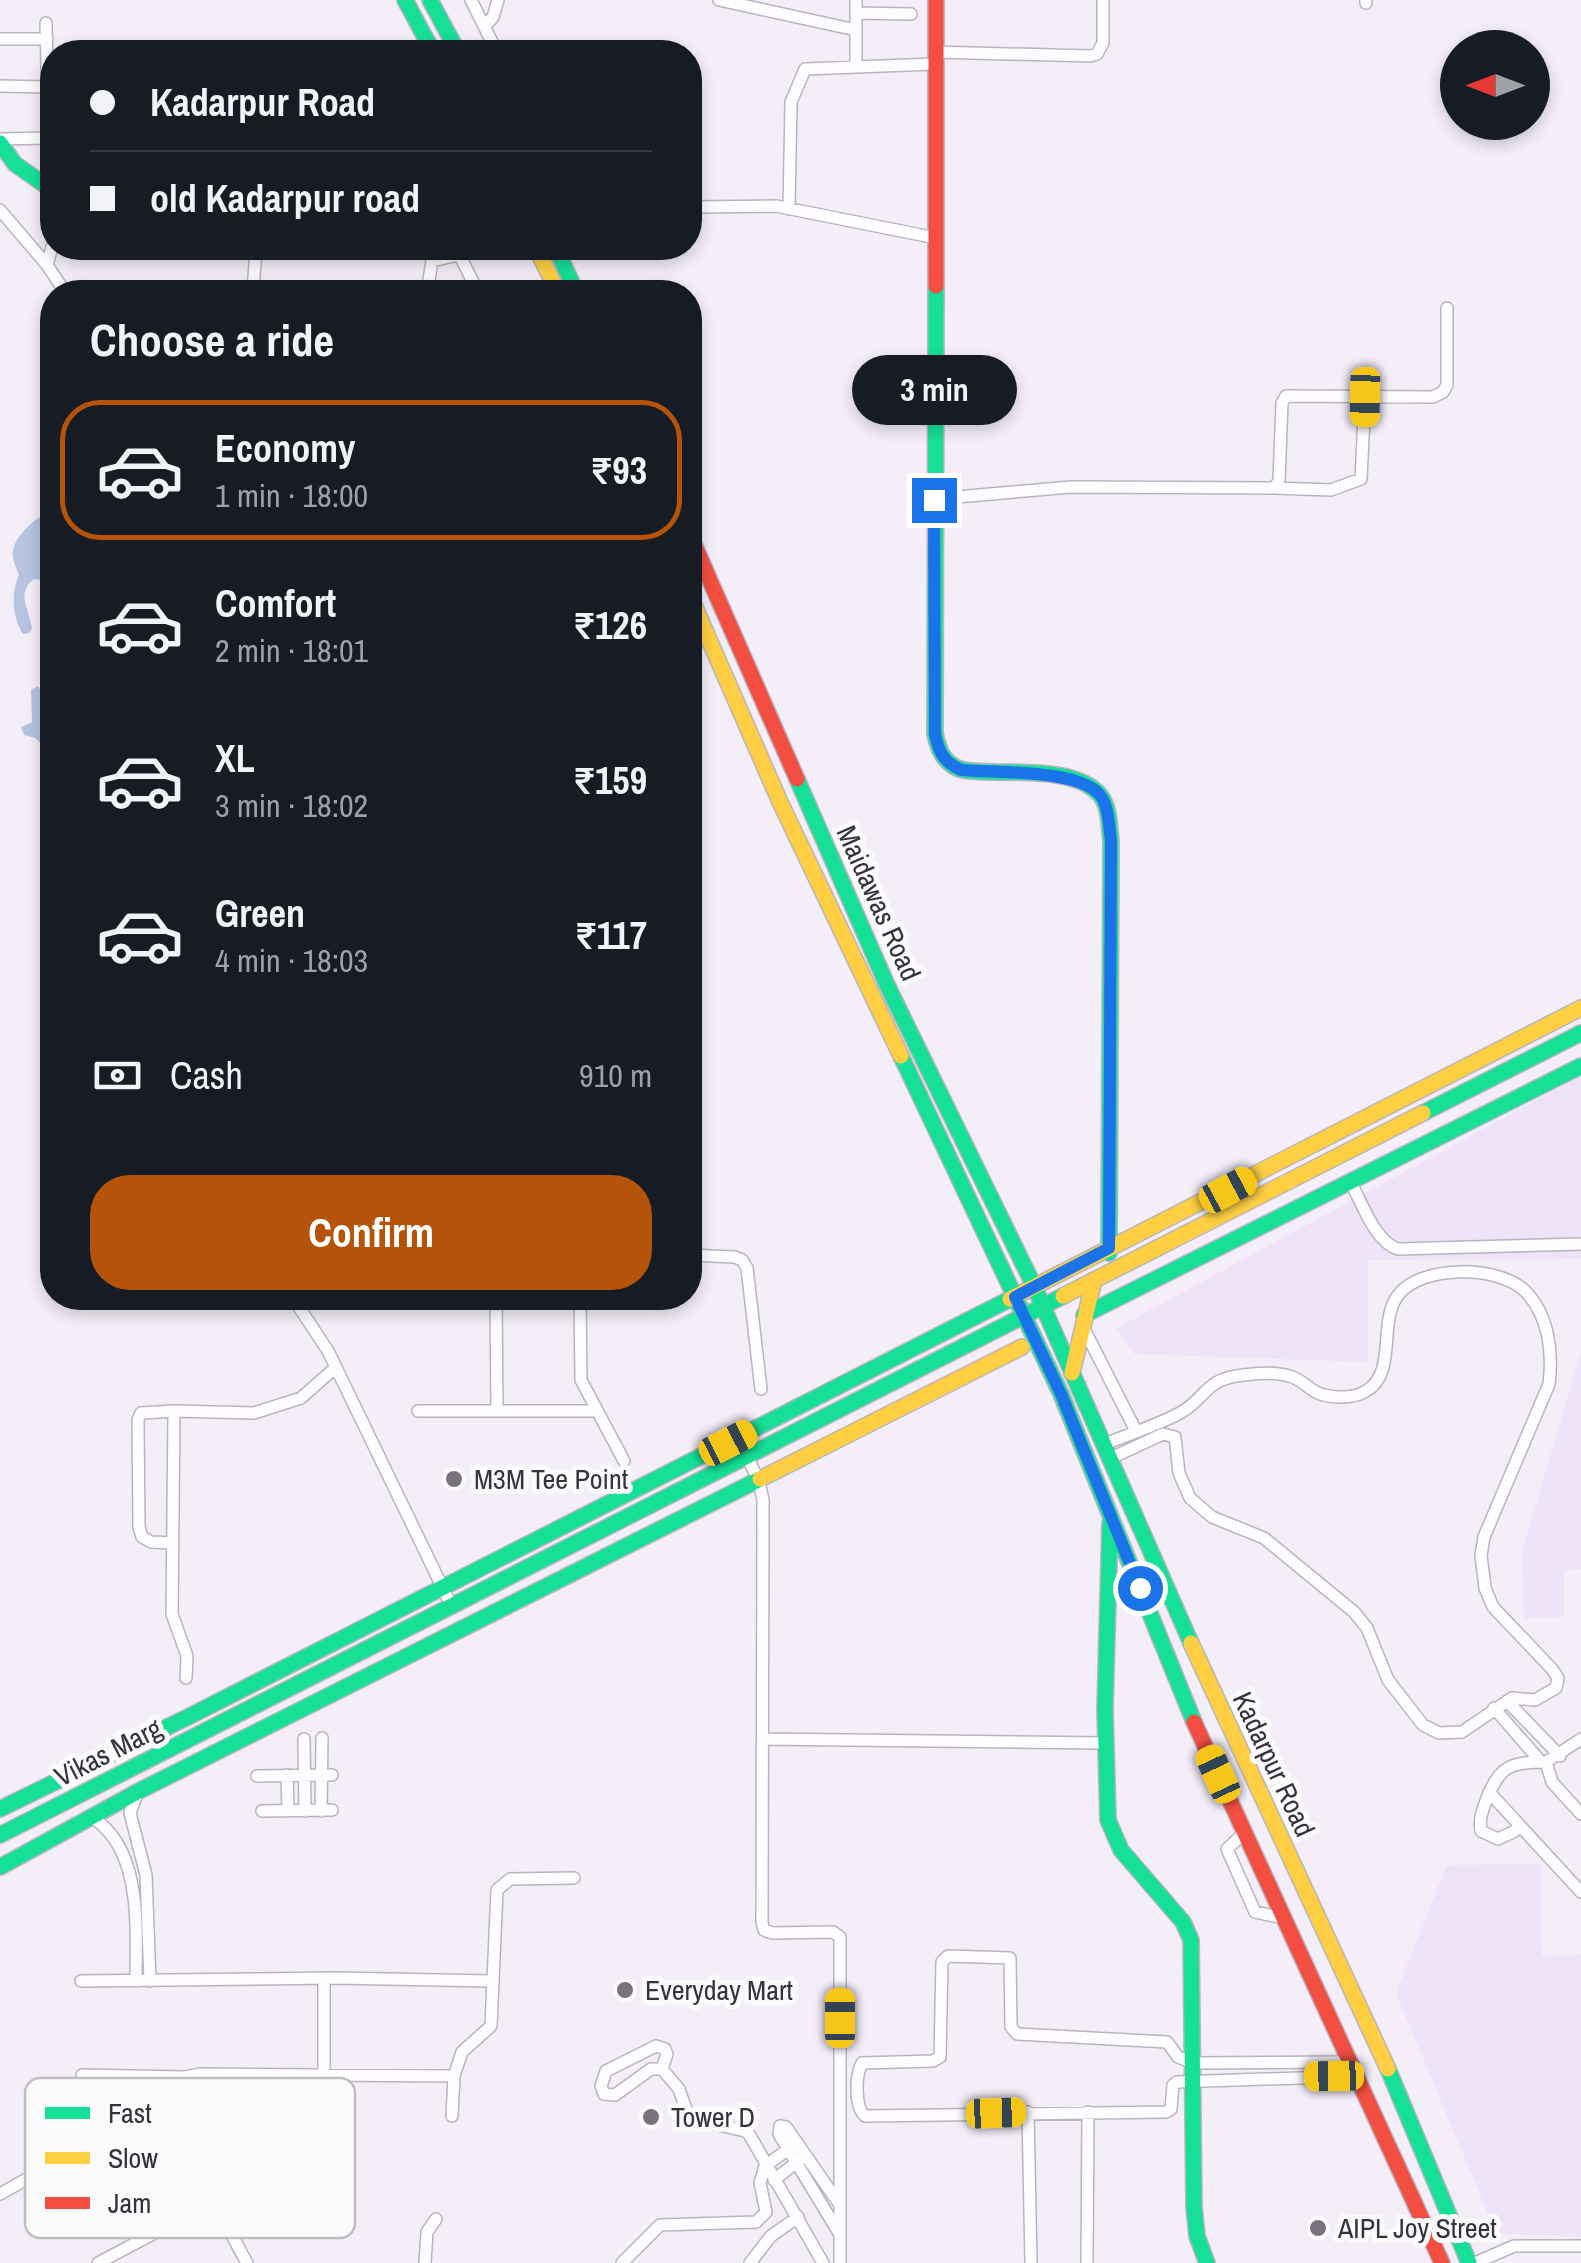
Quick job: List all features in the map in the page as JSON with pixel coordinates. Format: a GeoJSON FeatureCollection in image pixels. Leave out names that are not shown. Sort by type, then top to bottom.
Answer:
{"type":"FeatureCollection","features":[{"type":"Feature","properties":{"kind":"street"},"geometry":{"type":"LineString","coordinates":[[405,0],[427,40]]}},
{"type":"Feature","properties":{"kind":"street"},"geometry":{"type":"LineString","coordinates":[[430,0],[452,40]]}},
{"type":"Feature","properties":{"kind":"street"},"geometry":{"type":"LineString","coordinates":[[471,0],[491,40]]}},
{"type":"Feature","properties":{"kind":"street"},"geometry":{"type":"LineString","coordinates":[[485,26],[493,17],[498,0]]}},
{"type":"Feature","properties":{"kind":"street"},"geometry":{"type":"LineString","coordinates":[[719,0],[758,5],[856,30]]}},
{"type":"Feature","properties":{"kind":"street"},"geometry":{"type":"LineString","coordinates":[[936,0],[935,734],[939,752],[948,764],[961,770],[1068,778],[1089,785],[1102,797],[1111,841],[1110,1272]]}},
{"type":"Feature","properties":{"kind":"street"},"geometry":{"type":"LineString","coordinates":[[790,209],[790,102],[805,69],[934,58],[1090,56],[1097,54],[1103,43],[1102,0]]}},
{"type":"Feature","properties":{"kind":"street"},"geometry":{"type":"LineString","coordinates":[[856,66],[856,6],[911,14]]}},
{"type":"Feature","properties":{"kind":"street"},"geometry":{"type":"LineString","coordinates":[[0,39],[47,39],[46,22]]}},
{"type":"Feature","properties":{"kind":"street"},"geometry":{"type":"LineString","coordinates":[[0,86],[40,87]]}},
{"type":"Feature","properties":{"kind":"street"},"geometry":{"type":"LineString","coordinates":[[40,138],[0,141],[15,164],[40,182]]}},
{"type":"Feature","properties":{"kind":"street"},"geometry":{"type":"LineString","coordinates":[[702,207],[776,206],[936,238]]}},
{"type":"Feature","properties":{"kind":"street"},"geometry":{"type":"LineString","coordinates":[[0,210],[40,257]]}},
{"type":"Feature","properties":{"kind":"street"},"geometry":{"type":"LineString","coordinates":[[43,260],[57,280]]}},
{"type":"Feature","properties":{"kind":"street"},"geometry":{"type":"LineString","coordinates":[[47,265],[48,260]]}},
{"type":"Feature","properties":{"kind":"street"},"geometry":{"type":"LineString","coordinates":[[1274,488],[1280,481],[1282,403],[1286,396],[1433,397],[1443,392],[1447,308]]}},
{"type":"Feature","properties":{"kind":"street"},"geometry":{"type":"LineString","coordinates":[[934,500],[1072,487],[1330,490],[1361,479],[1365,397]]}},
{"type":"Feature","properties":{"kind":"street","name":"Maidawas Road"},"geometry":{"type":"LineString","coordinates":[[702,562],[887,986],[1034,1286]]}},
{"type":"Feature","properties":{"kind":"street","name":"Maidawas Road"},"geometry":{"type":"LineString","coordinates":[[702,623],[780,802],[1015,1297]]}},
{"type":"Feature","properties":{"kind":"street"},"geometry":{"type":"LineString","coordinates":[[0,1809],[1581,1008]]}},
{"type":"Feature","properties":{"kind":"street","name":"Vikas Marg"},"geometry":{"type":"LineString","coordinates":[[0,1835],[1581,1032]]}},
{"type":"Feature","properties":{"kind":"street"},"geometry":{"type":"LineString","coordinates":[[1540,1054],[1553,1080]]}},
{"type":"Feature","properties":{"kind":"street"},"geometry":{"type":"LineString","coordinates":[[1518,1064],[1532,1091]]}},
{"type":"Feature","properties":{"kind":"street"},"geometry":{"type":"LineString","coordinates":[[1083,1320],[1581,1066]]}},
{"type":"Feature","properties":{"kind":"street"},"geometry":{"type":"LineString","coordinates":[[1429,1110],[1442,1137]]}},
{"type":"Feature","properties":{"kind":"street"},"geometry":{"type":"LineString","coordinates":[[1351,1184],[1389,1246],[1581,1244]]}},
{"type":"Feature","properties":{"kind":"street"},"geometry":{"type":"LineString","coordinates":[[702,1256],[735,1257],[747,1268],[760,1389]]}},
{"type":"Feature","properties":{"kind":"street"},"geometry":{"type":"LineString","coordinates":[[1106,1452],[1135,1436],[1186,1409],[1215,1382],[1242,1375],[1285,1375],[1320,1394],[1362,1394],[1381,1372],[1391,1306],[1406,1286],[1420,1278],[1451,1272],[1486,1274],[1509,1281],[1525,1290],[1544,1320],[1550,1353],[1549,1384],[1484,1537],[1482,1577],[1493,1607],[1545,1658],[1558,1678],[1556,1688],[1543,1697],[1507,1701],[1462,1732],[1438,1733],[1423,1725],[1388,1680],[1367,1628],[1354,1612],[1264,1538],[1212,1517],[1198,1505],[1184,1485],[1175,1436],[1135,1436]]}},
{"type":"Feature","properties":{"kind":"street"},"geometry":{"type":"LineString","coordinates":[[1072,1372],[1094,1280]]}},
{"type":"Feature","properties":{"kind":"street","name":"Kadarpur Road"},"geometry":{"type":"LineString","coordinates":[[1034,1286],[1230,1731],[1371,2027],[1472,2263]]}},
{"type":"Feature","properties":{"kind":"street","name":"Kadarpur Road"},"geometry":{"type":"LineString","coordinates":[[1015,1297],[1047,1364],[1205,1745],[1442,2263]]}},
{"type":"Feature","properties":{"kind":"street"},"geometry":{"type":"LineString","coordinates":[[300,1310],[335,1368],[451,1605]]}},
{"type":"Feature","properties":{"kind":"street"},"geometry":{"type":"LineString","coordinates":[[496,1310],[497,1410]]}},
{"type":"Feature","properties":{"kind":"street"},"geometry":{"type":"LineString","coordinates":[[580,1310],[581,1380],[624,1461]]}},
{"type":"Feature","properties":{"kind":"street"},"geometry":{"type":"LineString","coordinates":[[1083,1320],[1135,1436]]}},
{"type":"Feature","properties":{"kind":"street"},"geometry":{"type":"LineString","coordinates":[[981,1337],[1022,1347],[1047,1364]]}},
{"type":"Feature","properties":{"kind":"street"},"geometry":{"type":"LineString","coordinates":[[0,1867],[139,1792],[1022,1347]]}},
{"type":"Feature","properties":{"kind":"street"},"geometry":{"type":"LineString","coordinates":[[173,1544],[142,1538],[138,1527],[140,1413],[254,1413],[301,1398],[335,1368]]}},
{"type":"Feature","properties":{"kind":"street"},"geometry":{"type":"LineString","coordinates":[[418,1411],[596,1410]]}},
{"type":"Feature","properties":{"kind":"street"},"geometry":{"type":"LineString","coordinates":[[174,1411],[172,1614],[187,1656],[186,1678]]}},
{"type":"Feature","properties":{"kind":"street"},"geometry":{"type":"LineString","coordinates":[[747,1456],[759,1482],[763,1512],[762,1926],[772,1932],[833,1932],[840,1942],[840,2263]]}},
{"type":"Feature","properties":{"kind":"street"},"geometry":{"type":"LineString","coordinates":[[1110,1514],[1106,1804],[1111,1831],[1121,1850],[1183,1922],[1191,1940],[1195,2226],[1208,2263]]}},
{"type":"Feature","properties":{"kind":"street"},"geometry":{"type":"LineString","coordinates":[[1507,1701],[1560,1756]]}},
{"type":"Feature","properties":{"kind":"street"},"geometry":{"type":"LineString","coordinates":[[1494,1708],[1544,1762],[1552,1782],[1581,1814]]}},
{"type":"Feature","properties":{"kind":"street"},"geometry":{"type":"LineString","coordinates":[[1205,1745],[1230,1731]]}},
{"type":"Feature","properties":{"kind":"street"},"geometry":{"type":"LineString","coordinates":[[262,1812],[326,1811],[322,1738]]}},
{"type":"Feature","properties":{"kind":"street"},"geometry":{"type":"LineString","coordinates":[[304,1739],[304,1811]]}},
{"type":"Feature","properties":{"kind":"street"},"geometry":{"type":"LineString","coordinates":[[763,1739],[1105,1743]]}},
{"type":"Feature","properties":{"kind":"street"},"geometry":{"type":"LineString","coordinates":[[1515,1831],[1498,1839],[1481,1832],[1482,1812],[1495,1778],[1512,1766],[1560,1756],[1581,1740]]}},
{"type":"Feature","properties":{"kind":"street"},"geometry":{"type":"LineString","coordinates":[[137,1766],[139,1792],[130,1813],[146,1876],[150,1981]]}},
{"type":"Feature","properties":{"kind":"street"},"geometry":{"type":"LineString","coordinates":[[287,1775],[288,1811]]}},
{"type":"Feature","properties":{"kind":"street"},"geometry":{"type":"LineString","coordinates":[[257,1776],[327,1775]]}},
{"type":"Feature","properties":{"kind":"street"},"geometry":{"type":"LineString","coordinates":[[1490,1792],[1581,1892]]}},
{"type":"Feature","properties":{"kind":"street"},"geometry":{"type":"LineString","coordinates":[[68,1802],[106,1828],[124,1860],[134,1892],[136,1981]]}},
{"type":"Feature","properties":{"kind":"street"},"geometry":{"type":"LineString","coordinates":[[1245,1832],[1228,1849],[1255,1912],[1284,1918]]}},
{"type":"Feature","properties":{"kind":"street"},"geometry":{"type":"LineString","coordinates":[[124,1860],[140,1854]]}},
{"type":"Feature","properties":{"kind":"street"},"geometry":{"type":"LineString","coordinates":[[452,2116],[454,2076],[462,2052],[490,2030],[496,1898],[500,1884],[510,1879],[574,1878]]}},
{"type":"Feature","properties":{"kind":"street"},"geometry":{"type":"LineString","coordinates":[[1354,2069],[1309,2063],[1194,2071],[1175,2083],[1169,2112],[865,2116],[860,2112],[858,2070],[862,2063],[940,2057],[945,1956],[1010,1958],[1013,2032],[1167,2042],[1194,2071],[1257,2078],[1309,2077],[1354,2069]]}},
{"type":"Feature","properties":{"kind":"street"},"geometry":{"type":"LineString","coordinates":[[324,1978],[324,2074]]}},
{"type":"Feature","properties":{"kind":"street"},"geometry":{"type":"LineString","coordinates":[[81,1980],[491,1981]]}},
{"type":"Feature","properties":{"kind":"street"},"geometry":{"type":"LineString","coordinates":[[656,2046],[667,2054],[662,2069],[644,2072],[615,2095],[602,2091],[606,2071],[656,2046]]}},
{"type":"Feature","properties":{"kind":"street"},"geometry":{"type":"LineString","coordinates":[[1309,2063],[1309,2077]]}},
{"type":"Feature","properties":{"kind":"street"},"geometry":{"type":"LineString","coordinates":[[1256,2064],[1257,2078]]}},
{"type":"Feature","properties":{"kind":"street"},"geometry":{"type":"LineString","coordinates":[[662,2069],[680,2089],[692,2119],[745,2130],[823,2263]]}},
{"type":"Feature","properties":{"kind":"street"},"geometry":{"type":"LineString","coordinates":[[268,2078],[324,2074],[454,2076]]}},
{"type":"Feature","properties":{"kind":"street"},"geometry":{"type":"LineString","coordinates":[[82,2075],[116,2078]]}},
{"type":"Feature","properties":{"kind":"street"},"geometry":{"type":"LineString","coordinates":[[1028,2112],[1031,2263]]}},
{"type":"Feature","properties":{"kind":"street"},"geometry":{"type":"LineString","coordinates":[[1088,2112],[1088,2263]]}},
{"type":"Feature","properties":{"kind":"street"},"geometry":{"type":"LineString","coordinates":[[622,2263],[660,2225],[756,2222],[766,2212],[760,2183],[765,2166],[793,2146],[839,2233]]}},
{"type":"Feature","properties":{"kind":"street"},"geometry":{"type":"LineString","coordinates":[[801,2159],[840,2206]]}},
{"type":"Feature","properties":{"kind":"street"},"geometry":{"type":"LineString","coordinates":[[774,2180],[801,2159]]}},
{"type":"Feature","properties":{"kind":"street"},"geometry":{"type":"LineString","coordinates":[[0,2194],[25,2179]]}},
{"type":"Feature","properties":{"kind":"street"},"geometry":{"type":"LineString","coordinates":[[750,2263],[771,2236],[798,2217]]}},
{"type":"Feature","properties":{"kind":"street"},"geometry":{"type":"LineString","coordinates":[[425,2263],[426,2232],[436,2219]]}},
{"type":"Feature","properties":{"kind":"street"},"geometry":{"type":"LineString","coordinates":[[98,2263],[145,2238]]}},
{"type":"Feature","properties":{"kind":"street"},"geometry":{"type":"LineString","coordinates":[[233,2238],[248,2263]]}},
{"type":"Feature","properties":{"kind":"street"},"geometry":{"type":"LineString","coordinates":[[1472,2263],[1514,2246],[1581,2246]]}},
{"type":"Feature","properties":{"kind":"street"},"geometry":{"type":"LineString","coordinates":[[1502,2249],[1507,2263]]}},
{"type":"Feature","properties":{"kind":"shaded area"},"geometry":{"type":"Polygon","coordinates":[[[1581,1076],[1581,1259],[1368,1260],[1368,1362],[1134,1354],[1117,1328],[1581,1076]]]}},
{"type":"Feature","properties":{"kind":"shaded area"},"geometry":{"type":"Polygon","coordinates":[[[1581,1352],[1581,1569],[1564,1570],[1564,1617],[1524,1618],[1521,1555],[1581,1352]]]}},
{"type":"Feature","properties":{"kind":"shaded area"},"geometry":{"type":"Polygon","coordinates":[[[1541,1864],[1542,1956],[1581,1955],[1581,2237],[1496,2233],[1396,1993],[1447,1865],[1541,1864]]]}},
{"type":"Feature","properties":{"kind":"water"},"geometry":{"type":"Polygon","coordinates":[[[40,517],[40,580],[34,579],[25,590],[32,629],[23,634],[14,604],[19,575],[13,551],[40,517]]]}},
{"type":"Feature","properties":{"kind":"water"},"geometry":{"type":"Polygon","coordinates":[[[38,686],[40,689],[40,742],[24,735],[21,727],[32,722],[31,690],[38,686]]]}},
{"type":"Feature","properties":{"kind":"traffic: fast"},"geometry":{"type":"LineString","coordinates":[[405,0],[427,40]]}},
{"type":"Feature","properties":{"kind":"traffic: fast"},"geometry":{"type":"LineString","coordinates":[[430,0],[452,40]]}},
{"type":"Feature","properties":{"kind":"traffic: fast"},"geometry":{"type":"LineString","coordinates":[[0,143],[15,164],[40,182]]}},
{"type":"Feature","properties":{"kind":"traffic: fast"},"geometry":{"type":"LineString","coordinates":[[561,260],[571,280]]}},
{"type":"Feature","properties":{"kind":"traffic: fast"},"geometry":{"type":"LineString","coordinates":[[936,286],[935,734],[944,757],[959,769],[1065,777],[1090,787],[1106,805],[1111,841],[1109,1253]]}},
{"type":"Feature","properties":{"kind":"traffic: fast"},"geometry":{"type":"LineString","coordinates":[[797,779],[887,985],[1034,1286],[1191,1643]]}},
{"type":"Feature","properties":{"kind":"traffic: fast"},"geometry":{"type":"LineString","coordinates":[[1423,1113],[1581,1033]]}},
{"type":"Feature","properties":{"kind":"traffic: fast"},"geometry":{"type":"LineString","coordinates":[[901,1056],[1061,1394],[1194,1722]]}},
{"type":"Feature","properties":{"kind":"traffic: fast"},"geometry":{"type":"LineString","coordinates":[[1084,1315],[1581,1066]]}},
{"type":"Feature","properties":{"kind":"traffic: fast"},"geometry":{"type":"LineString","coordinates":[[0,1835],[1063,1296]]}},
{"type":"Feature","properties":{"kind":"traffic: fast"},"geometry":{"type":"LineString","coordinates":[[0,1809],[1010,1299]]}},
{"type":"Feature","properties":{"kind":"traffic: fast"},"geometry":{"type":"LineString","coordinates":[[0,1867],[139,1791],[760,1479]]}},
{"type":"Feature","properties":{"kind":"traffic: fast"},"geometry":{"type":"LineString","coordinates":[[1110,1523],[1105,1709],[1108,1820],[1121,1850],[1183,1922],[1191,1940],[1194,2207],[1197,2236],[1207,2263]]}},
{"type":"Feature","properties":{"kind":"traffic: fast"},"geometry":{"type":"LineString","coordinates":[[1388,2069],[1469,2263]]}},
{"type":"Feature","properties":{"kind":"traffic: slow"},"geometry":{"type":"LineString","coordinates":[[542,260],[552,280]]}},
{"type":"Feature","properties":{"kind":"traffic: slow"},"geometry":{"type":"LineString","coordinates":[[702,623],[780,802],[901,1056]]}},
{"type":"Feature","properties":{"kind":"traffic: slow"},"geometry":{"type":"LineString","coordinates":[[1010,1299],[1581,1008]]}},
{"type":"Feature","properties":{"kind":"traffic: slow"},"geometry":{"type":"LineString","coordinates":[[1063,1296],[1423,1113]]}},
{"type":"Feature","properties":{"kind":"traffic: slow"},"geometry":{"type":"LineString","coordinates":[[1072,1373],[1094,1280]]}},
{"type":"Feature","properties":{"kind":"traffic: slow"},"geometry":{"type":"LineString","coordinates":[[760,1479],[1022,1347]]}},
{"type":"Feature","properties":{"kind":"traffic: slow"},"geometry":{"type":"LineString","coordinates":[[1191,1643],[1388,2069]]}},
{"type":"Feature","properties":{"kind":"traffic: jam"},"geometry":{"type":"LineString","coordinates":[[936,0],[936,286]]}},
{"type":"Feature","properties":{"kind":"traffic: jam"},"geometry":{"type":"LineString","coordinates":[[702,562],[797,779]]}},
{"type":"Feature","properties":{"kind":"traffic: jam"},"geometry":{"type":"LineString","coordinates":[[1194,1722],[1442,2263]]}},
{"type":"Feature","properties":{"kind":"place","name":"M3M Tee Point"},"geometry":{"type":"Point","coordinates":[454,1479]}},
{"type":"Feature","properties":{"kind":"place","name":"Everyday Mart"},"geometry":{"type":"Point","coordinates":[625,1990]}},
{"type":"Feature","properties":{"kind":"place","name":"Tower D"},"geometry":{"type":"Point","coordinates":[651,2117]}},
{"type":"Feature","properties":{"kind":"place","name":"AIPL Joy Street"},"geometry":{"type":"Point","coordinates":[1318,2228]}},
{"type":"Feature","properties":{"kind":"route"},"geometry":{"type":"LineString","coordinates":[[934,500],[935,734],[939,752],[948,764],[961,770],[1068,778],[1089,785],[1102,797],[1108,818],[1109,1248],[1015,1297],[1061,1394],[1140,1588]]}}]}
